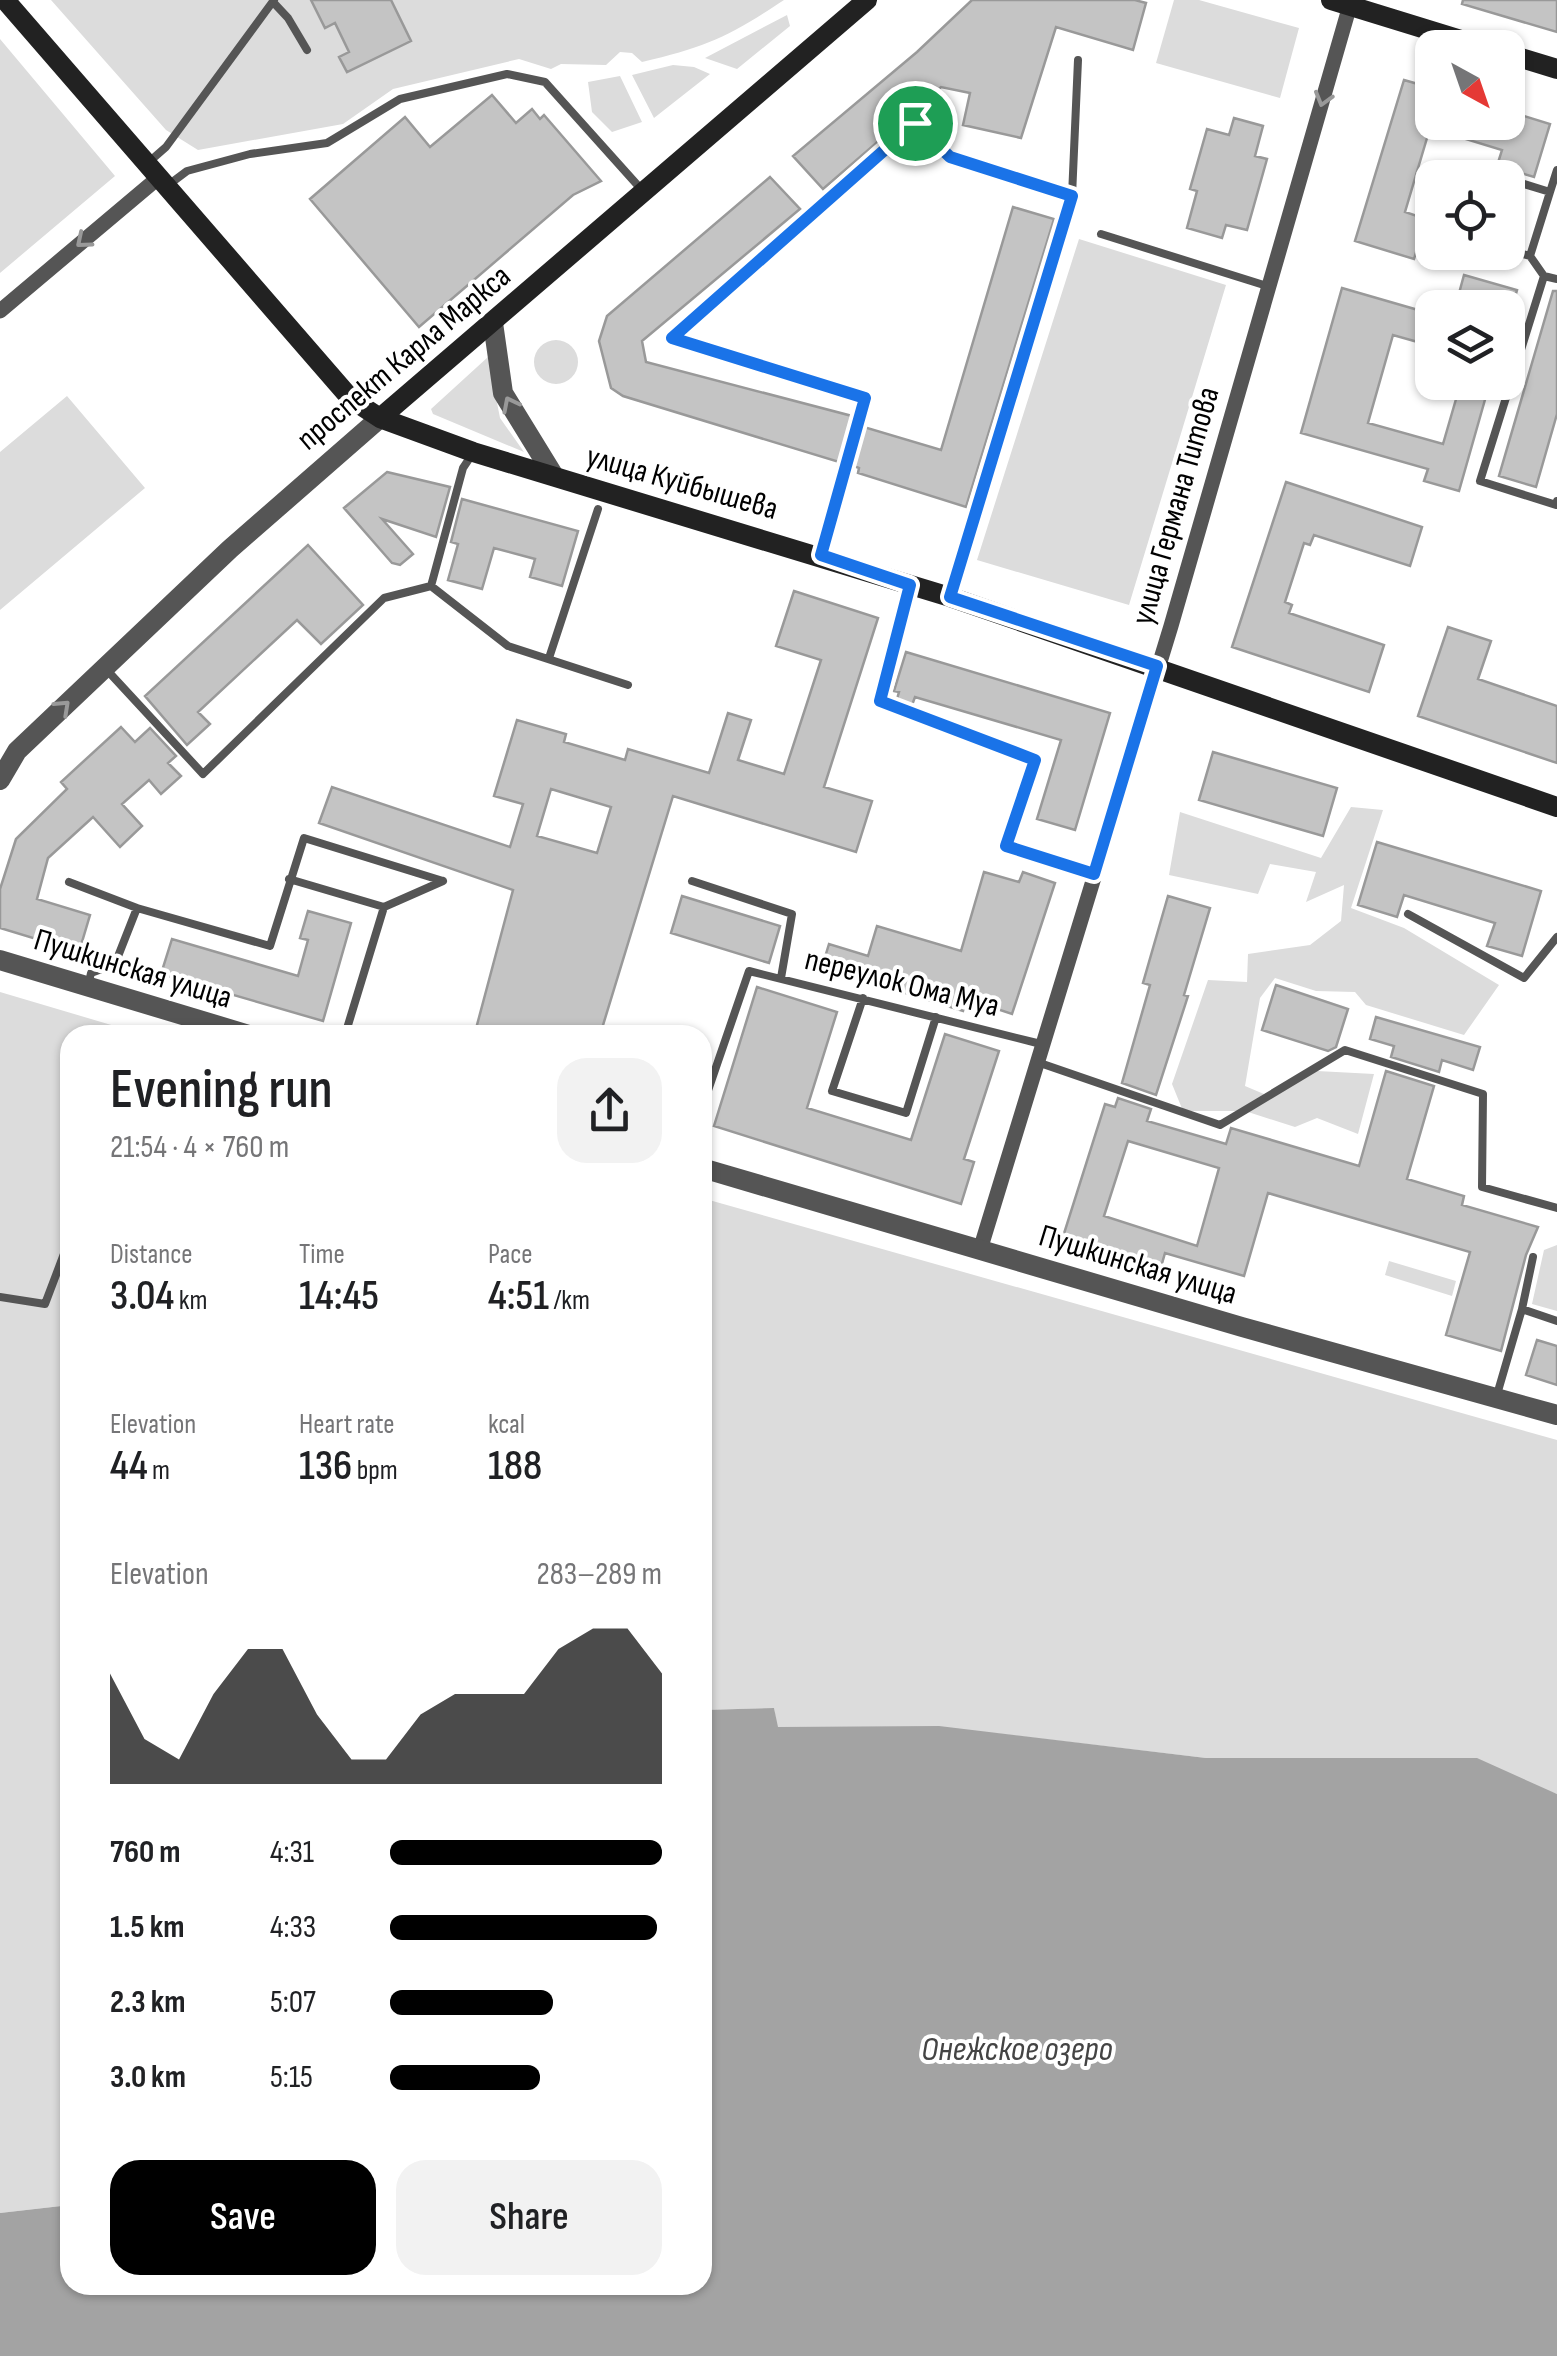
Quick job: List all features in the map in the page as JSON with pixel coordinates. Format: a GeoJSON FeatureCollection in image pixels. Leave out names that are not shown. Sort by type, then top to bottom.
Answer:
{"type":"FeatureCollection","features":[{"type":"Feature","properties":{"kind":"main road","name":"улица Куйбышева"},"geometry":{"type":"LineString","coordinates":[[5,0],[351,399],[380,418],[474,452],[950,597],[1557,807]]}},
{"type":"Feature","properties":{"kind":"main road","name":"проспект Карла Маркса"},"geometry":{"type":"LineString","coordinates":[[380,418],[867,0]]}},
{"type":"Feature","properties":{"kind":"main road"},"geometry":{"type":"LineString","coordinates":[[1340,3],[1428,30]]}},
{"type":"Feature","properties":{"kind":"main road"},"geometry":{"type":"LineString","coordinates":[[1525,59],[1557,69]]}},
{"type":"Feature","properties":{"kind":"street","name":"улица Германа Титова"},"geometry":{"type":"LineString","coordinates":[[980,1250],[1268,286],[1340,3]]}},
{"type":"Feature","properties":{"kind":"street"},"geometry":{"type":"LineString","coordinates":[[0,310],[157,176]]}},
{"type":"Feature","properties":{"kind":"street"},"geometry":{"type":"LineString","coordinates":[[493,323],[503,393],[554,476]]}},
{"type":"Feature","properties":{"kind":"street","name":"проспект Карла Маркса"},"geometry":{"type":"LineString","coordinates":[[0,780],[17,750],[230,549],[380,418]]}},
{"type":"Feature","properties":{"kind":"street","name":"Пушкинская улица"},"geometry":{"type":"LineString","coordinates":[[0,960],[215,1025]]}},
{"type":"Feature","properties":{"kind":"street","name":"Пушкинская улица"},"geometry":{"type":"LineString","coordinates":[[712,1171],[1557,1415]]}},
{"type":"Feature","properties":{"kind":"lane"},"geometry":{"type":"LineString","coordinates":[[306,50],[273,1],[166,148],[157,176],[250,154],[327,143],[400,99],[507,74],[545,82],[644,192]]}},
{"type":"Feature","properties":{"kind":"lane"},"geometry":{"type":"LineString","coordinates":[[950,597],[1072,196],[1078,60]]}},
{"type":"Feature","properties":{"kind":"lane"},"geometry":{"type":"LineString","coordinates":[[821,555],[865,398],[672,338],[915,123],[950,157],[1072,196]]}},
{"type":"Feature","properties":{"kind":"lane"},"geometry":{"type":"LineString","coordinates":[[1530,256],[1557,170]]}},
{"type":"Feature","properties":{"kind":"lane"},"geometry":{"type":"LineString","coordinates":[[1525,184],[1550,192]]}},
{"type":"Feature","properties":{"kind":"lane"},"geometry":{"type":"LineString","coordinates":[[1545,210],[1557,214]]}},
{"type":"Feature","properties":{"kind":"lane"},"geometry":{"type":"LineString","coordinates":[[1101,234],[1268,286]]}},
{"type":"Feature","properties":{"kind":"lane"},"geometry":{"type":"LineString","coordinates":[[1525,255],[1544,276],[1557,279]]}},
{"type":"Feature","properties":{"kind":"lane"},"geometry":{"type":"LineString","coordinates":[[1544,276],[1480,481],[1556,505],[1557,500]]}},
{"type":"Feature","properties":{"kind":"lane"},"geometry":{"type":"LineString","coordinates":[[431,586],[463,468],[474,452]]}},
{"type":"Feature","properties":{"kind":"lane"},"geometry":{"type":"LineString","coordinates":[[549,658],[598,509]]}},
{"type":"Feature","properties":{"kind":"lane"},"geometry":{"type":"LineString","coordinates":[[910,585],[880,701],[1035,760],[1006,846],[1094,874]]}},
{"type":"Feature","properties":{"kind":"lane"},"geometry":{"type":"LineString","coordinates":[[105,668],[203,774],[384,598],[431,586]]}},
{"type":"Feature","properties":{"kind":"lane"},"geometry":{"type":"LineString","coordinates":[[431,586],[508,646],[628,684]]}},
{"type":"Feature","properties":{"kind":"lane"},"geometry":{"type":"LineString","coordinates":[[69,882],[138,908],[270,946],[288,879],[304,838],[443,881],[384,907],[288,879]]}},
{"type":"Feature","properties":{"kind":"lane"},"geometry":{"type":"LineString","coordinates":[[692,881],[792,914],[781,978]]}},
{"type":"Feature","properties":{"kind":"lane"},"geometry":{"type":"LineString","coordinates":[[348,1025],[384,907]]}},
{"type":"Feature","properties":{"kind":"lane"},"geometry":{"type":"LineString","coordinates":[[88,986],[92,973],[115,964],[138,908]]}},
{"type":"Feature","properties":{"kind":"lane"},"geometry":{"type":"LineString","coordinates":[[1408,914],[1524,978],[1557,936]]}},
{"type":"Feature","properties":{"kind":"lane","name":"переулок Ома Муа"},"geometry":{"type":"LineString","coordinates":[[712,1079],[749,971],[1042,1045]]}},
{"type":"Feature","properties":{"kind":"lane"},"geometry":{"type":"LineString","coordinates":[[863,998],[832,1090],[906,1113],[936,1017]]}},
{"type":"Feature","properties":{"kind":"lane"},"geometry":{"type":"LineString","coordinates":[[1038,1062],[1220,1124],[1345,1050],[1483,1094],[1482,1186],[1557,1208]]}},
{"type":"Feature","properties":{"kind":"lane"},"geometry":{"type":"LineString","coordinates":[[1496,1398],[1533,1256]]}},
{"type":"Feature","properties":{"kind":"lane"},"geometry":{"type":"LineString","coordinates":[[0,1298],[45,1304],[60,1264]]}},
{"type":"Feature","properties":{"kind":"lane"},"geometry":{"type":"LineString","coordinates":[[1522,1310],[1557,1321]]}},
{"type":"Feature","properties":{"kind":"shaded area"},"geometry":{"type":"Polygon","coordinates":[[[51,0],[784,0],[717,39],[665,57],[642,62],[632,53],[620,52],[606,65],[561,64],[551,69],[519,59],[393,89],[343,124],[198,150],[166,130],[51,0]]]}},
{"type":"Feature","properties":{"kind":"shaded area"},"geometry":{"type":"Polygon","coordinates":[[[1174,0],[1199,0],[1299,28],[1280,98],[1156,63],[1174,0]]]}},
{"type":"Feature","properties":{"kind":"shaded area"},"geometry":{"type":"Polygon","coordinates":[[[787,15],[790,26],[737,69],[705,58],[787,15]]]}},
{"type":"Feature","properties":{"kind":"shaded area"},"geometry":{"type":"Polygon","coordinates":[[[0,39],[115,176],[0,273],[0,39]]]}},
{"type":"Feature","properties":{"kind":"shaded area"},"geometry":{"type":"Polygon","coordinates":[[[673,65],[694,67],[710,74],[654,118],[632,75],[673,65]]]}},
{"type":"Feature","properties":{"kind":"shaded area"},"geometry":{"type":"Polygon","coordinates":[[[620,76],[642,122],[612,132],[592,112],[588,82],[620,76]]]}},
{"type":"Feature","properties":{"kind":"shaded area"},"geometry":{"type":"Polygon","coordinates":[[[1079,239],[1226,285],[1129,605],[977,560],[1079,239]]]}},
{"type":"Feature","properties":{"kind":"shaded area"},"geometry":{"type":"Polygon","coordinates":[[[556,340],[572,346],[578,362],[572,378],[556,384],[540,378],[534,362],[540,346],[556,340]]]}},
{"type":"Feature","properties":{"kind":"shaded area"},"geometry":{"type":"Polygon","coordinates":[[[488,357],[500,418],[524,452],[433,414],[431,409],[488,357]]]}},
{"type":"Feature","properties":{"kind":"shaded area"},"geometry":{"type":"Polygon","coordinates":[[[67,396],[145,488],[0,610],[0,452],[67,396]]]}},
{"type":"Feature","properties":{"kind":"shaded area"},"geometry":{"type":"Polygon","coordinates":[[[1351,807],[1383,810],[1351,908],[1404,928],[1499,985],[1464,1035],[1366,1005],[1355,992],[1316,991],[1275,978],[1260,998],[1245,1086],[1271,1097],[1317,1071],[1374,1074],[1358,1134],[1317,1118],[1295,1127],[1245,1111],[1183,1111],[1172,1084],[1208,980],[1247,982],[1248,954],[1310,945],[1341,921],[1344,885],[1306,902],[1316,872],[1270,864],[1258,894],[1169,875],[1180,812],[1321,858],[1351,807]]]}},
{"type":"Feature","properties":{"kind":"shaded area"},"geometry":{"type":"Polygon","coordinates":[[[0,992],[111,1025],[60,1025],[60,2206],[0,2213],[0,992]]]}},
{"type":"Feature","properties":{"kind":"shaded area"},"geometry":{"type":"Polygon","coordinates":[[[712,1201],[1557,1440],[1557,1794],[1526,1783],[1286,1759],[1206,1758],[993,1733],[777,1727],[774,1708],[712,1710],[712,1201]]]}},
{"type":"Feature","properties":{"kind":"shaded area"},"geometry":{"type":"Polygon","coordinates":[[[1557,1245],[1557,1311],[1532,1304],[1544,1250],[1557,1245]]]}},
{"type":"Feature","properties":{"kind":"shaded area"},"geometry":{"type":"Polygon","coordinates":[[[1389,1261],[1456,1281],[1452,1296],[1385,1275],[1389,1261]]]}},
{"type":"Feature","properties":{"kind":"water","name":"Онежское озеро"},"geometry":{"type":"Polygon","coordinates":[[[774,1708],[778,1727],[939,1726],[1206,1758],[1477,1758],[1557,1794],[1557,2356],[0,2356],[0,2213],[60,2206],[60,2295],[712,2295],[712,1710],[774,1708]]]}},
{"type":"Feature","properties":{"kind":"building"},"geometry":{"type":"Polygon","coordinates":[[[311,0],[391,0],[411,41],[347,72],[339,57],[349,52],[335,23],[325,28],[311,0]]]}},
{"type":"Feature","properties":{"kind":"building"},"geometry":{"type":"Polygon","coordinates":[[[972,0],[1146,3],[1133,50],[1056,27],[1021,138],[963,125],[970,93],[941,87],[823,189],[793,156],[917,52],[972,0]]]}},
{"type":"Feature","properties":{"kind":"building"},"geometry":{"type":"Polygon","coordinates":[[[1463,0],[1557,0],[1557,32],[1462,4],[1463,0]]]}},
{"type":"Feature","properties":{"kind":"building"},"geometry":{"type":"Polygon","coordinates":[[[1404,80],[1415,83],[1415,140],[1426,140],[1420,160],[1415,160],[1415,178],[1405,212],[1415,215],[1414,259],[1355,241],[1404,80]]]}},
{"type":"Feature","properties":{"kind":"building"},"geometry":{"type":"Polygon","coordinates":[[[492,95],[516,123],[532,109],[540,119],[544,115],[601,181],[573,195],[419,327],[310,199],[405,117],[430,147],[492,95]]]}},
{"type":"Feature","properties":{"kind":"building"},"geometry":{"type":"Polygon","coordinates":[[[1525,116],[1550,124],[1534,177],[1525,174],[1525,160],[1499,160],[1502,150],[1469,140],[1525,140],[1525,116]]]}},
{"type":"Feature","properties":{"kind":"building"},"geometry":{"type":"Polygon","coordinates":[[[1234,118],[1263,126],[1255,156],[1267,159],[1247,230],[1226,225],[1222,238],[1187,228],[1197,191],[1190,189],[1207,129],[1229,135],[1234,118]]]}},
{"type":"Feature","properties":{"kind":"building"},"geometry":{"type":"Polygon","coordinates":[[[770,177],[800,209],[642,341],[646,362],[852,416],[839,462],[623,396],[611,388],[599,341],[607,316],[770,177]]]}},
{"type":"Feature","properties":{"kind":"building"},"geometry":{"type":"Polygon","coordinates":[[[1013,207],[1054,219],[966,507],[858,473],[859,468],[854,466],[864,427],[941,450],[1013,207]]]}},
{"type":"Feature","properties":{"kind":"building"},"geometry":{"type":"Polygon","coordinates":[[[1464,275],[1517,290],[1460,290],[1464,275]]]}},
{"type":"Feature","properties":{"kind":"building"},"geometry":{"type":"Polygon","coordinates":[[[1342,288],[1415,309],[1415,341],[1393,335],[1368,423],[1443,444],[1456,400],[1485,400],[1459,491],[1424,481],[1428,469],[1301,433],[1342,288]]]}},
{"type":"Feature","properties":{"kind":"building"},"geometry":{"type":"Polygon","coordinates":[[[1553,291],[1557,291],[1557,414],[1536,487],[1499,476],[1521,400],[1525,400],[1525,387],[1553,291]]]}},
{"type":"Feature","properties":{"kind":"building"},"geometry":{"type":"Polygon","coordinates":[[[387,472],[450,487],[436,537],[382,519],[413,554],[400,565],[392,563],[344,508],[387,472]]]}},
{"type":"Feature","properties":{"kind":"building"},"geometry":{"type":"Polygon","coordinates":[[[1286,482],[1422,527],[1410,566],[1314,535],[1310,545],[1304,543],[1285,602],[1292,605],[1289,613],[1384,645],[1369,692],[1232,647],[1286,482]]]}},
{"type":"Feature","properties":{"kind":"building"},"geometry":{"type":"Polygon","coordinates":[[[462,499],[578,531],[562,586],[530,577],[535,559],[494,548],[482,589],[448,580],[458,544],[451,542],[462,499]]]}},
{"type":"Feature","properties":{"kind":"building"},"geometry":{"type":"Polygon","coordinates":[[[308,545],[363,605],[321,644],[297,620],[198,712],[210,724],[187,745],[145,696],[308,545]]]}},
{"type":"Feature","properties":{"kind":"building"},"geometry":{"type":"Polygon","coordinates":[[[794,591],[878,618],[824,787],[872,801],[856,852],[673,796],[603,1025],[477,1025],[513,890],[319,823],[332,787],[510,847],[523,804],[494,796],[517,720],[566,734],[564,742],[625,760],[628,749],[709,773],[728,713],[751,720],[738,760],[784,774],[821,660],[776,646],[794,591]],[[551,789],[537,836],[597,853],[611,807],[551,789]]]}},
{"type":"Feature","properties":{"kind":"building"},"geometry":{"type":"Polygon","coordinates":[[[1448,627],[1491,641],[1478,679],[1557,706],[1557,763],[1418,716],[1448,627]]]}},
{"type":"Feature","properties":{"kind":"building"},"geometry":{"type":"Polygon","coordinates":[[[906,652],[1110,713],[1075,830],[1037,819],[1061,740],[915,697],[912,705],[897,699],[899,692],[894,691],[906,652]]]}},
{"type":"Feature","properties":{"kind":"building"},"geometry":{"type":"Polygon","coordinates":[[[121,727],[135,742],[150,728],[176,756],[168,763],[181,776],[161,794],[149,780],[122,804],[142,826],[120,847],[93,817],[48,858],[37,899],[90,915],[79,952],[0,928],[0,889],[16,839],[67,789],[61,782],[121,727]]]}},
{"type":"Feature","properties":{"kind":"building"},"geometry":{"type":"Polygon","coordinates":[[[1213,752],[1337,788],[1323,836],[1199,800],[1213,752]]]}},
{"type":"Feature","properties":{"kind":"building"},"geometry":{"type":"Polygon","coordinates":[[[1377,842],[1541,891],[1522,956],[1487,946],[1495,923],[1404,895],[1397,917],[1358,905],[1377,842]]]}},
{"type":"Feature","properties":{"kind":"building"},"geometry":{"type":"Polygon","coordinates":[[[984,872],[1019,882],[1023,872],[1055,883],[1012,1014],[967,999],[963,1011],[822,967],[829,944],[868,956],[877,926],[961,951],[984,872]]]}},
{"type":"Feature","properties":{"kind":"building"},"geometry":{"type":"Polygon","coordinates":[[[682,896],[780,926],[769,963],[671,933],[682,896]]]}},
{"type":"Feature","properties":{"kind":"building"},"geometry":{"type":"Polygon","coordinates":[[[1168,896],[1210,908],[1184,995],[1188,996],[1156,1095],[1122,1083],[1150,985],[1143,983],[1168,896]]]}},
{"type":"Feature","properties":{"kind":"building"},"geometry":{"type":"Polygon","coordinates":[[[308,911],[351,923],[323,1021],[161,974],[172,939],[298,976],[308,940],[300,938],[308,911]]]}},
{"type":"Feature","properties":{"kind":"building"},"geometry":{"type":"Polygon","coordinates":[[[1276,985],[1348,1009],[1336,1047],[1328,1051],[1262,1030],[1276,985]]]}},
{"type":"Feature","properties":{"kind":"building"},"geometry":{"type":"Polygon","coordinates":[[[757,987],[837,1012],[807,1108],[911,1140],[945,1034],[999,1051],[964,1159],[974,1162],[961,1204],[714,1126],[757,987]]]}},
{"type":"Feature","properties":{"kind":"building"},"geometry":{"type":"Polygon","coordinates":[[[1376,1017],[1480,1047],[1473,1070],[1442,1060],[1439,1072],[1391,1057],[1394,1046],[1370,1039],[1376,1017]]]}},
{"type":"Feature","properties":{"kind":"building"},"geometry":{"type":"Polygon","coordinates":[[[1386,1071],[1434,1086],[1407,1179],[1464,1196],[1462,1205],[1538,1227],[1526,1255],[1501,1351],[1446,1335],[1470,1252],[1268,1193],[1244,1276],[1165,1253],[1159,1274],[1061,1243],[1105,1104],[1115,1107],[1118,1098],[1151,1109],[1147,1121],[1226,1144],[1231,1128],[1359,1166],[1386,1071]],[[1128,1141],[1104,1216],[1197,1246],[1219,1168],[1128,1141]]]}},
{"type":"Feature","properties":{"kind":"building"},"geometry":{"type":"Polygon","coordinates":[[[1537,1340],[1557,1346],[1557,1385],[1526,1375],[1537,1340]]]}},
{"type":"Feature","properties":{"kind":"route"},"geometry":{"type":"LineString","coordinates":[[915,123],[950,157],[1072,196],[968,525],[950,597],[1157,666],[1094,874],[1006,846],[1035,760],[880,701],[910,585],[821,555],[865,398],[672,338],[915,123]]}}]}
